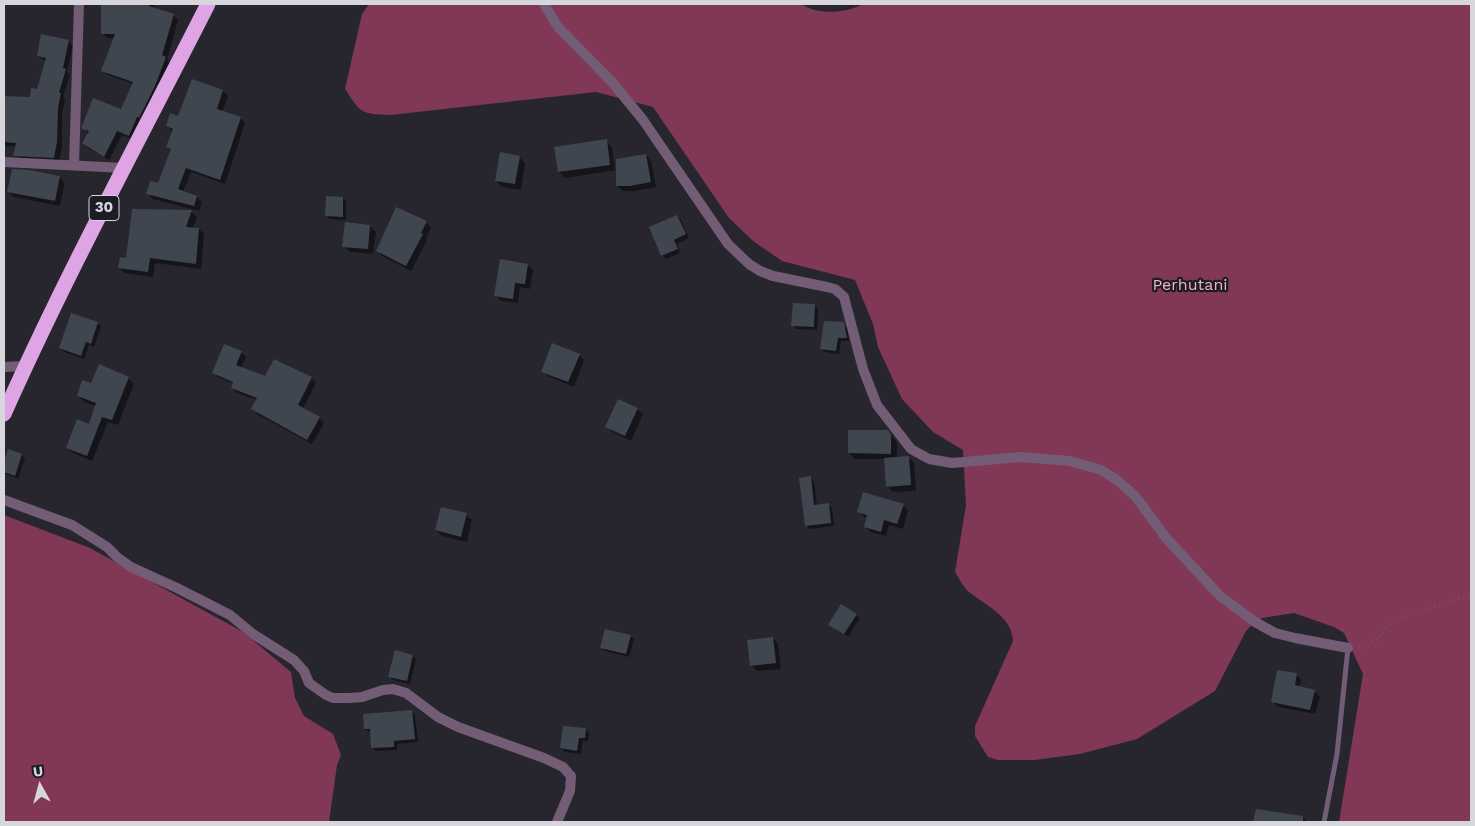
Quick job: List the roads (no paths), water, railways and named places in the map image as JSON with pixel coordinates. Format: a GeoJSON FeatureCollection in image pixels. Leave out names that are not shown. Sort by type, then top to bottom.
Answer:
{"type":"FeatureCollection","features":[{"type":"Feature","properties":{"kind":"highway","name":"30"},"geometry":{"type":"LineString","coordinates":[[4,414],[25,366],[208,4]]}},
{"type":"Feature","properties":{"kind":"street"},"geometry":{"type":"LineString","coordinates":[[74,165],[79,4]]}},
{"type":"Feature","properties":{"kind":"street"},"geometry":{"type":"LineString","coordinates":[[544,4],[558,28],[613,83],[643,120],[728,244],[749,264],[773,276],[827,287],[844,297],[863,369],[877,405],[911,448],[929,459],[952,463],[1022,457],[1070,461],[1101,470],[1118,480],[1136,497],[1166,538],[1220,596],[1255,622],[1285,635],[1348,648]]}},
{"type":"Feature","properties":{"kind":"street"},"geometry":{"type":"LineString","coordinates":[[4,162],[124,168]]}},
{"type":"Feature","properties":{"kind":"street"},"geometry":{"type":"LineString","coordinates":[[4,366],[25,366]]}},
{"type":"Feature","properties":{"kind":"street"},"geometry":{"type":"LineString","coordinates":[[4,500],[72,525],[106,546],[131,567],[230,615],[253,634],[294,660],[302,669],[309,683],[326,695],[333,698],[362,697],[383,690],[393,689],[406,693],[438,716],[458,727],[544,758],[563,767],[571,776],[571,786],[557,822]]}},
{"type":"Feature","properties":{"kind":"lane"},"geometry":{"type":"LineString","coordinates":[[1324,822],[1337,754],[1348,648]]}},
{"type":"Feature","properties":{"kind":"park label","name":"Perhutani"},"geometry":{"type":"Point","coordinates":[1190,285]}}]}
